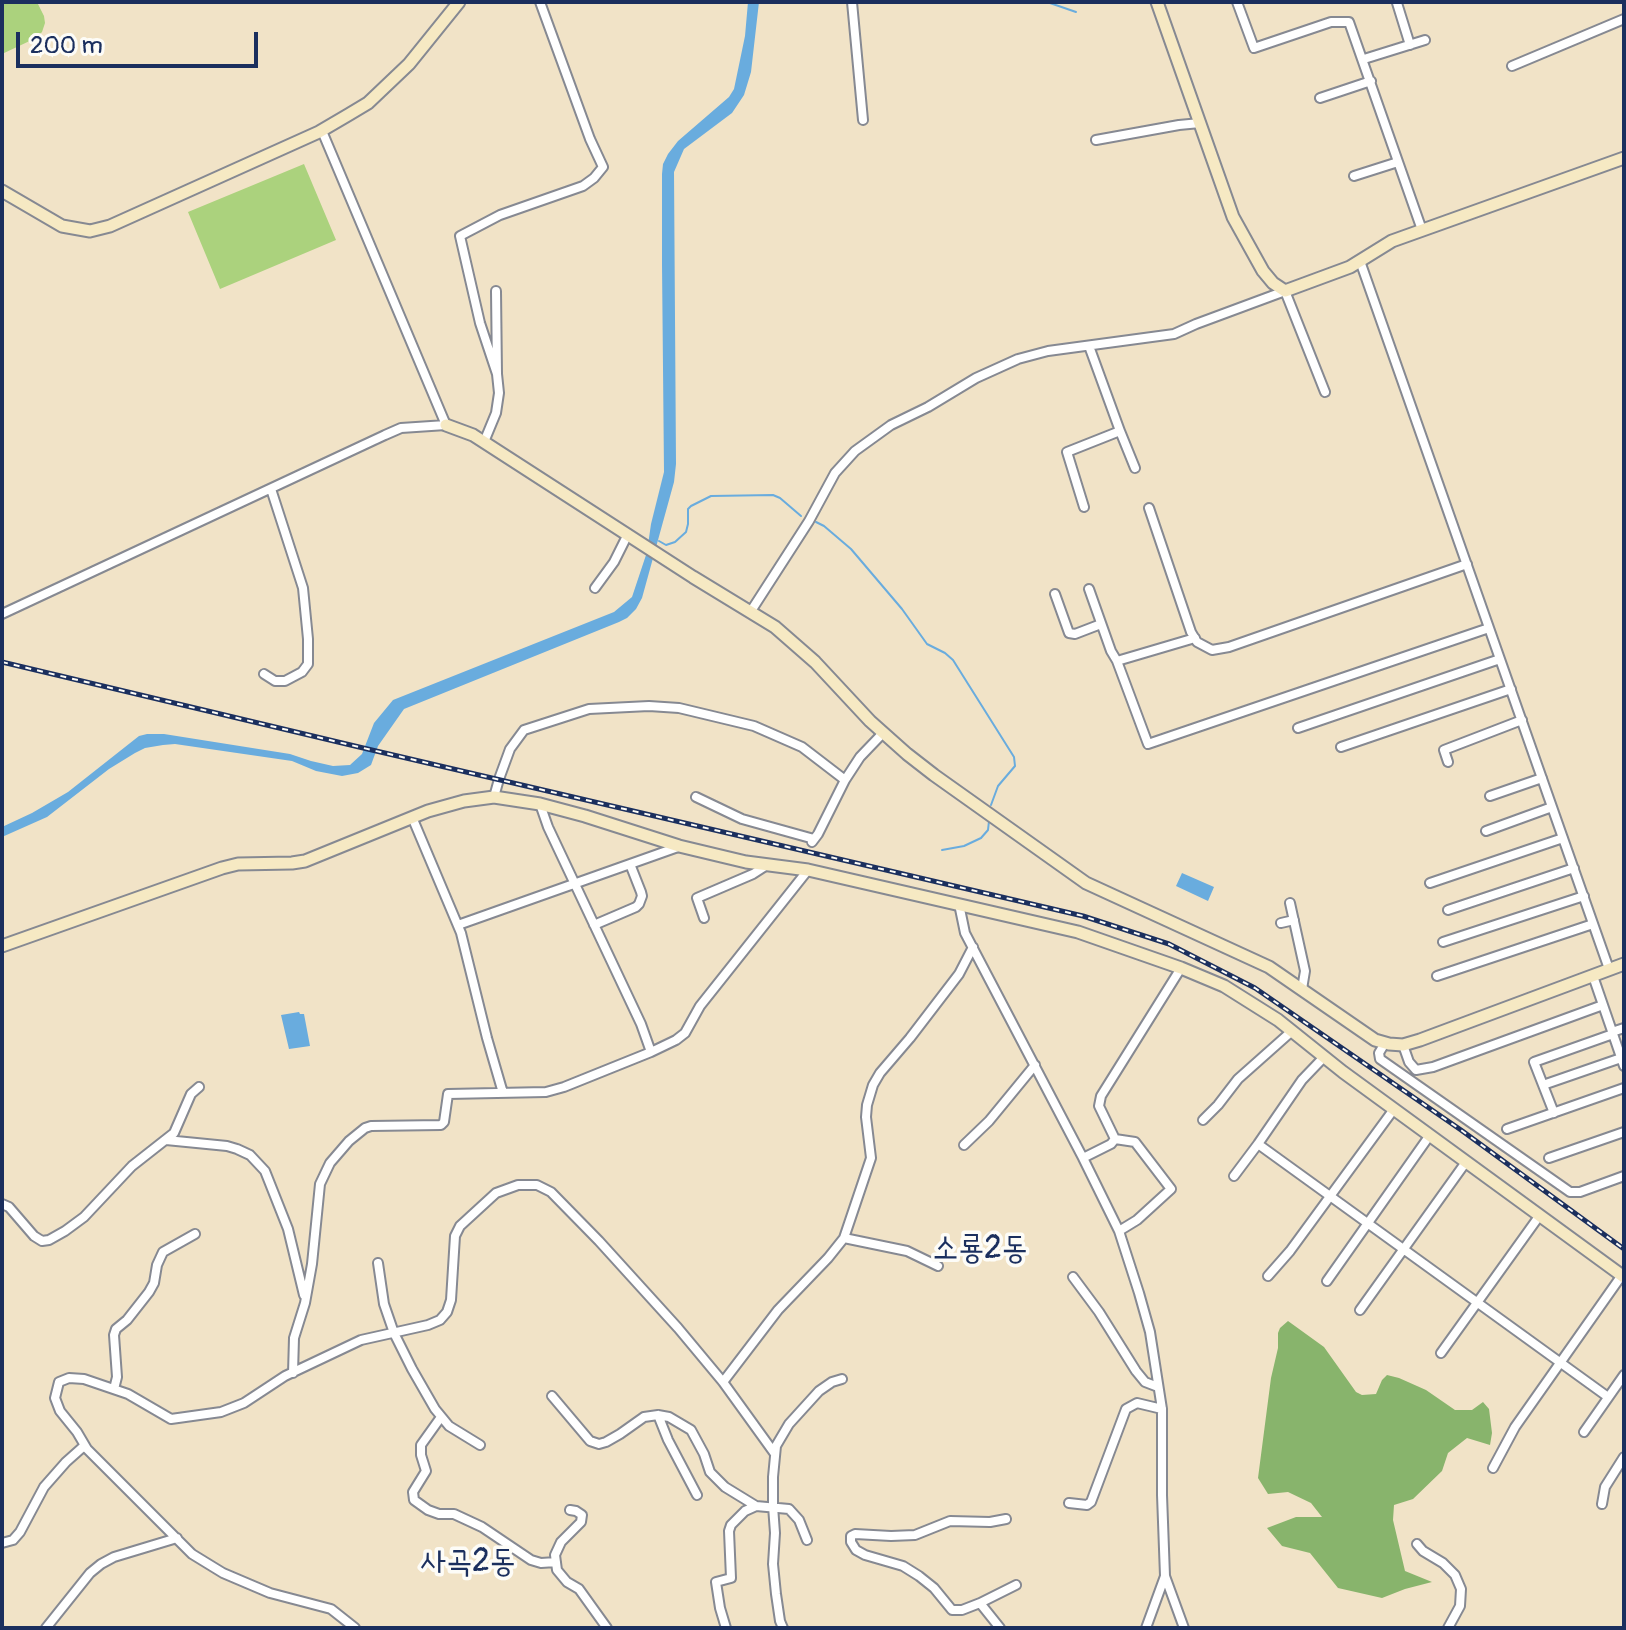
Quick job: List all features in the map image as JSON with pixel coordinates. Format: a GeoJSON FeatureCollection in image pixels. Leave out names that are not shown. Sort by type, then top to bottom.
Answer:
{"type":"FeatureCollection","features":[{"type":"Feature","properties":{"kind":"street"},"geometry":{"type":"LineString","coordinates":[[2,191],[62,226],[90,231],[110,226],[322,131],[368,103],[409,64],[459,2]]}},
{"type":"Feature","properties":{"kind":"street"},"geometry":{"type":"LineString","coordinates":[[497,374],[480,323],[460,236],[500,215],[583,186],[603,167],[540,2]]}},
{"type":"Feature","properties":{"kind":"street"},"geometry":{"type":"LineString","coordinates":[[852,2],[863,120]]}},
{"type":"Feature","properties":{"kind":"street"},"geometry":{"type":"LineString","coordinates":[[1157,2],[1233,217],[1263,271],[1285,291],[1325,392]]}},
{"type":"Feature","properties":{"kind":"street"},"geometry":{"type":"LineString","coordinates":[[1237,2],[1254,48],[1331,22],[1349,22],[1422,230]]}},
{"type":"Feature","properties":{"kind":"street"},"geometry":{"type":"LineString","coordinates":[[1397,3],[1410,45]]}},
{"type":"Feature","properties":{"kind":"street"},"geometry":{"type":"LineString","coordinates":[[1512,66],[1624,19]]}},
{"type":"Feature","properties":{"kind":"street"},"geometry":{"type":"LineString","coordinates":[[1364,59],[1425,40]]}},
{"type":"Feature","properties":{"kind":"street"},"geometry":{"type":"LineString","coordinates":[[1320,98],[1371,81]]}},
{"type":"Feature","properties":{"kind":"street"},"geometry":{"type":"LineString","coordinates":[[1096,140],[1200,123]]}},
{"type":"Feature","properties":{"kind":"street"},"geometry":{"type":"LineString","coordinates":[[322,131],[446,425]]}},
{"type":"Feature","properties":{"kind":"street"},"geometry":{"type":"LineString","coordinates":[[751,611],[809,521],[835,473],[855,451],[871,437],[976,378],[1018,359],[1048,351],[1174,334],[1350,267],[1392,241],[1624,158]]}},
{"type":"Feature","properties":{"kind":"street"},"geometry":{"type":"LineString","coordinates":[[1354,176],[1398,162]]}},
{"type":"Feature","properties":{"kind":"street"},"geometry":{"type":"LineString","coordinates":[[1360,261],[1609,969]]}},
{"type":"Feature","properties":{"kind":"street"},"geometry":{"type":"LineString","coordinates":[[484,442],[496,413],[499,393],[496,291]]}},
{"type":"Feature","properties":{"kind":"street"},"geometry":{"type":"LineString","coordinates":[[1089,346],[1135,468]]}},
{"type":"Feature","properties":{"kind":"street"},"geometry":{"type":"LineString","coordinates":[[2,614],[401,428],[446,425],[473,435],[775,627],[883,733],[934,775],[1086,883],[1269,967],[1375,1040],[1403,1045],[1624,964]]}},
{"type":"Feature","properties":{"kind":"street"},"geometry":{"type":"LineString","coordinates":[[1084,507],[1067,452],[1120,431]]}},
{"type":"Feature","properties":{"kind":"street"},"geometry":{"type":"LineString","coordinates":[[264,674],[275,681],[285,681],[302,672],[308,664],[303,588],[271,489]]}},
{"type":"Feature","properties":{"kind":"street"},"geometry":{"type":"LineString","coordinates":[[1149,508],[1195,638],[1206,648],[1219,650],[1467,564]]}},
{"type":"Feature","properties":{"kind":"street"},"geometry":{"type":"LineString","coordinates":[[595,588],[614,562],[628,534]]}},
{"type":"Feature","properties":{"kind":"street"},"geometry":{"type":"LineString","coordinates":[[1089,589],[1148,744],[1489,628]]}},
{"type":"Feature","properties":{"kind":"street"},"geometry":{"type":"LineString","coordinates":[[1055,594],[1069,633],[1075,634],[1101,624]]}},
{"type":"Feature","properties":{"kind":"street"},"geometry":{"type":"LineString","coordinates":[[1117,661],[1195,638]]}},
{"type":"Feature","properties":{"kind":"street"},"geometry":{"type":"LineString","coordinates":[[1298,728],[1500,659]]}},
{"type":"Feature","properties":{"kind":"street"},"geometry":{"type":"LineString","coordinates":[[1341,747],[1511,689]]}},
{"type":"Feature","properties":{"kind":"street"},"geometry":{"type":"LineString","coordinates":[[494,797],[510,749],[524,730],[589,709],[604,708],[679,708],[754,726],[802,747],[845,780]]}},
{"type":"Feature","properties":{"kind":"street"},"geometry":{"type":"LineString","coordinates":[[1448,762],[1444,750],[1522,720]]}},
{"type":"Feature","properties":{"kind":"street"},"geometry":{"type":"LineString","coordinates":[[696,797],[742,819],[813,841],[845,780],[860,757],[883,733]]}},
{"type":"Feature","properties":{"kind":"street"},"geometry":{"type":"LineString","coordinates":[[1490,796],[1542,778]]}},
{"type":"Feature","properties":{"kind":"street"},"geometry":{"type":"LineString","coordinates":[[2,946],[222,868],[238,864],[305,861],[428,811],[494,797],[540,804],[679,846],[746,862],[808,870],[1078,932],[1181,968],[1224,986],[1252,1003],[1623,1276],[1515,1427],[1493,1468]]}},
{"type":"Feature","properties":{"kind":"street"},"geometry":{"type":"LineString","coordinates":[[540,804],[651,1052]]}},
{"type":"Feature","properties":{"kind":"street"},"geometry":{"type":"LineString","coordinates":[[1486,831],[1552,807]]}},
{"type":"Feature","properties":{"kind":"street"},"geometry":{"type":"LineString","coordinates":[[412,817],[465,946],[503,1093]]}},
{"type":"Feature","properties":{"kind":"street"},"geometry":{"type":"LineString","coordinates":[[1430,883],[1563,838]]}},
{"type":"Feature","properties":{"kind":"street"},"geometry":{"type":"LineString","coordinates":[[458,925],[679,846]]}},
{"type":"Feature","properties":{"kind":"street"},"geometry":{"type":"LineString","coordinates":[[594,925],[639,904],[642,896],[630,864]]}},
{"type":"Feature","properties":{"kind":"street"},"geometry":{"type":"LineString","coordinates":[[704,918],[697,898],[753,874],[768,864]]}},
{"type":"Feature","properties":{"kind":"street"},"geometry":{"type":"LineString","coordinates":[[1448,910],[1574,868]]}},
{"type":"Feature","properties":{"kind":"street"},"geometry":{"type":"LineString","coordinates":[[293,1373],[294,1338],[305,1303],[312,1264],[320,1184],[330,1163],[349,1141],[371,1126],[441,1125],[448,1094],[546,1092],[676,1040],[685,1033],[700,1006],[808,870]]}},
{"type":"Feature","properties":{"kind":"street"},"geometry":{"type":"LineString","coordinates":[[1443,942],[1584,896]]}},
{"type":"Feature","properties":{"kind":"street"},"geometry":{"type":"LineString","coordinates":[[1290,903],[1305,971],[1302,989]]}},
{"type":"Feature","properties":{"kind":"street"},"geometry":{"type":"LineString","coordinates":[[959,904],[965,933],[1119,1231],[1150,1332],[1162,1409],[1165,1576],[1184,1628]]}},
{"type":"Feature","properties":{"kind":"street"},"geometry":{"type":"LineString","coordinates":[[1281,923],[1294,920]]}},
{"type":"Feature","properties":{"kind":"street"},"geometry":{"type":"LineString","coordinates":[[1437,976],[1593,924]]}},
{"type":"Feature","properties":{"kind":"street"},"geometry":{"type":"LineString","coordinates":[[723,1382],[778,1310],[844,1238],[871,1158],[866,1117],[873,1085],[959,974],[973,947]]}},
{"type":"Feature","properties":{"kind":"street"},"geometry":{"type":"LineString","coordinates":[[1115,1139],[1099,1106],[1101,1096],[1181,968]]}},
{"type":"Feature","properties":{"kind":"street"},"geometry":{"type":"LineString","coordinates":[[1543,1085],[1623,1060],[1593,976]]}},
{"type":"Feature","properties":{"kind":"street"},"geometry":{"type":"LineString","coordinates":[[1403,1045],[1409,1062],[1416,1070],[1433,1067],[1603,1005]]}},
{"type":"Feature","properties":{"kind":"street"},"geometry":{"type":"LineString","coordinates":[[1554,1113],[1534,1062],[1624,1028]]}},
{"type":"Feature","properties":{"kind":"street"},"geometry":{"type":"LineString","coordinates":[[1203,1120],[1238,1079],[1292,1031]]}},
{"type":"Feature","properties":{"kind":"street"},"geometry":{"type":"LineString","coordinates":[[1385,1043],[1379,1053],[1380,1059],[1570,1192],[1580,1192],[1624,1176]]}},
{"type":"Feature","properties":{"kind":"street"},"geometry":{"type":"LineString","coordinates":[[1234,1176],[1302,1080],[1324,1057]]}},
{"type":"Feature","properties":{"kind":"street"},"geometry":{"type":"LineString","coordinates":[[964,1145],[989,1121],[1035,1065]]}},
{"type":"Feature","properties":{"kind":"street"},"geometry":{"type":"LineString","coordinates":[[2,1204],[9,1207],[34,1236],[42,1241],[49,1240],[84,1217],[132,1166],[174,1133],[191,1094],[199,1087]]}},
{"type":"Feature","properties":{"kind":"street"},"geometry":{"type":"LineString","coordinates":[[1507,1129],[1624,1088]]}},
{"type":"Feature","properties":{"kind":"street"},"geometry":{"type":"LineString","coordinates":[[1268,1276],[1290,1251],[1394,1109]]}},
{"type":"Feature","properties":{"kind":"street"},"geometry":{"type":"LineString","coordinates":[[1549,1158],[1624,1132]]}},
{"type":"Feature","properties":{"kind":"street"},"geometry":{"type":"LineString","coordinates":[[1327,1281],[1430,1135]]}},
{"type":"Feature","properties":{"kind":"street"},"geometry":{"type":"LineString","coordinates":[[1083,1158],[1115,1139]]}},
{"type":"Feature","properties":{"kind":"street"},"geometry":{"type":"LineString","coordinates":[[1115,1139],[1135,1142],[1171,1189],[1137,1220],[1119,1231]]}},
{"type":"Feature","properties":{"kind":"street"},"geometry":{"type":"LineString","coordinates":[[165,1140],[237,1149],[250,1155],[265,1171],[288,1229],[305,1303]]}},
{"type":"Feature","properties":{"kind":"street"},"geometry":{"type":"LineString","coordinates":[[1258,1144],[1608,1397]]}},
{"type":"Feature","properties":{"kind":"street"},"geometry":{"type":"LineString","coordinates":[[1360,1310],[1466,1162]]}},
{"type":"Feature","properties":{"kind":"street"},"geometry":{"type":"LineString","coordinates":[[355,1628],[331,1609],[270,1593],[223,1573],[192,1554],[84,1446],[60,1411],[55,1398],[59,1382],[69,1378],[84,1379],[128,1394],[171,1419],[221,1412],[244,1403],[293,1373],[361,1340],[440,1320],[451,1300],[455,1236],[460,1226],[496,1193],[518,1185],[537,1185],[551,1192],[678,1328],[723,1382],[775,1454]]}},
{"type":"Feature","properties":{"kind":"street"},"geometry":{"type":"LineString","coordinates":[[1441,1353],[1540,1215]]}},
{"type":"Feature","properties":{"kind":"street"},"geometry":{"type":"LineString","coordinates":[[114,1389],[117,1377],[116,1329],[149,1292],[163,1252],[195,1234]]}},
{"type":"Feature","properties":{"kind":"street"},"geometry":{"type":"LineString","coordinates":[[844,1238],[907,1251],[938,1266]]}},
{"type":"Feature","properties":{"kind":"street"},"geometry":{"type":"LineString","coordinates":[[378,1263],[384,1304],[394,1333],[420,1383],[449,1426],[480,1445]]}},
{"type":"Feature","properties":{"kind":"street"},"geometry":{"type":"LineString","coordinates":[[1073,1277],[1136,1371],[1145,1382],[1158,1387]]}},
{"type":"Feature","properties":{"kind":"street"},"geometry":{"type":"LineString","coordinates":[[1584,1432],[1624,1375]]}},
{"type":"Feature","properties":{"kind":"street"},"geometry":{"type":"LineString","coordinates":[[783,1628],[773,1564],[776,1446],[805,1405],[819,1391],[842,1379]]}},
{"type":"Feature","properties":{"kind":"street"},"geometry":{"type":"LineString","coordinates":[[552,1396],[590,1441],[599,1444],[644,1417],[669,1417],[691,1430],[710,1472],[725,1487],[756,1506]]}},
{"type":"Feature","properties":{"kind":"street"},"geometry":{"type":"LineString","coordinates":[[1069,1503],[1087,1505],[1091,1502],[1126,1409],[1137,1403],[1162,1409]]}},
{"type":"Feature","properties":{"kind":"street"},"geometry":{"type":"LineString","coordinates":[[658,1415],[697,1495]]}},
{"type":"Feature","properties":{"kind":"street"},"geometry":{"type":"LineString","coordinates":[[441,1417],[421,1445],[426,1471],[413,1492],[414,1500],[428,1510],[454,1514],[482,1527],[531,1560],[556,1562]]}},
{"type":"Feature","properties":{"kind":"street"},"geometry":{"type":"LineString","coordinates":[[2,1543],[13,1540],[20,1532],[44,1487],[84,1446]]}},
{"type":"Feature","properties":{"kind":"street"},"geometry":{"type":"LineString","coordinates":[[1602,1504],[1605,1487],[1624,1457]]}},
{"type":"Feature","properties":{"kind":"street"},"geometry":{"type":"LineString","coordinates":[[726,1628],[716,1582],[731,1578],[731,1525],[745,1511],[756,1506],[789,1509],[799,1520],[807,1540]]}},
{"type":"Feature","properties":{"kind":"street"},"geometry":{"type":"LineString","coordinates":[[570,1510],[582,1515],[581,1522],[561,1542],[555,1555],[557,1570],[567,1582],[579,1589],[607,1628]]}},
{"type":"Feature","properties":{"kind":"street"},"geometry":{"type":"LineString","coordinates":[[1006,1519],[990,1522],[950,1521],[915,1535],[855,1534],[851,1536],[851,1542],[856,1550],[865,1555],[903,1566],[919,1576],[934,1588],[952,1610],[962,1610],[980,1603],[1016,1585]]}},
{"type":"Feature","properties":{"kind":"street"},"geometry":{"type":"LineString","coordinates":[[46,1628],[90,1573],[101,1564],[114,1557],[177,1538]]}},
{"type":"Feature","properties":{"kind":"street"},"geometry":{"type":"LineString","coordinates":[[1417,1544],[1455,1575],[1461,1589],[1460,1606],[1448,1628]]}},
{"type":"Feature","properties":{"kind":"street"},"geometry":{"type":"LineString","coordinates":[[1146,1628],[1165,1576]]}},
{"type":"Feature","properties":{"kind":"street"},"geometry":{"type":"LineString","coordinates":[[980,1603],[1000,1628]]}},
{"type":"Feature","properties":{"kind":"green space"},"geometry":{"type":"Polygon","coordinates":[[[2,2],[37,2],[45,23],[36,38],[2,54],[2,2]]]}},
{"type":"Feature","properties":{"kind":"green space"},"geometry":{"type":"Polygon","coordinates":[[[304,164],[336,240],[220,289],[188,212],[304,164]]]}},
{"type":"Feature","properties":{"kind":"green space"},"geometry":{"type":"Polygon","coordinates":[[[1288,1321],[1324,1347],[1356,1392],[1362,1395],[1376,1394],[1387,1375],[1426,1390],[1455,1410],[1472,1410],[1483,1402],[1489,1409],[1490,1445],[1467,1438],[1448,1453],[1442,1471],[1413,1499],[1394,1505],[1393,1520],[1405,1571],[1432,1582],[1382,1598],[1338,1588],[1310,1553],[1282,1546],[1267,1528],[1296,1517],[1322,1517],[1311,1503],[1288,1492],[1268,1494],[1258,1478],[1278,1333],[1288,1321]]]}},
{"type":"Feature","properties":{"kind":"water"},"geometry":{"type":"Polygon","coordinates":[[[748,2],[759,2],[751,72],[744,95],[732,113],[684,149],[674,172],[676,464],[674,482],[642,598],[636,609],[619,622],[404,709],[378,746],[371,765],[358,773],[342,776],[316,771],[292,761],[175,744],[145,748],[109,769],[47,817],[2,837],[2,827],[68,792],[139,736],[147,734],[290,754],[333,766],[350,765],[362,754],[374,723],[393,700],[614,612],[632,597],[647,552],[664,472],[663,164],[678,141],[729,97],[734,89],[745,36],[748,2]]]}},
{"type":"Feature","properties":{"kind":"water"},"geometry":{"type":"Polygon","coordinates":[[[1182,873],[1214,887],[1208,901],[1176,886],[1182,873]]]}},
{"type":"Feature","properties":{"kind":"water"},"geometry":{"type":"Polygon","coordinates":[[[304,1014],[310,1046],[289,1049],[281,1015],[304,1014]]]}},
{"type":"Feature","properties":{"kind":"waterway"},"geometry":{"type":"LineString","coordinates":[[1047,2],[1076,12]]}},
{"type":"Feature","properties":{"kind":"waterway"},"geometry":{"type":"LineString","coordinates":[[659,541],[666,545],[675,542],[686,532],[688,509],[711,496],[773,495],[801,516]]}},
{"type":"Feature","properties":{"kind":"waterway"},"geometry":{"type":"LineString","coordinates":[[816,522],[851,549],[927,644],[953,660],[1014,757],[1015,766],[998,786],[991,805]]}},
{"type":"Feature","properties":{"kind":"waterway"},"geometry":{"type":"LineString","coordinates":[[942,850],[964,846],[981,838],[988,830],[989,821]]}},
{"type":"Feature","properties":{"kind":"railway"},"geometry":{"type":"LineString","coordinates":[[2,662],[1083,916],[1169,944],[1255,988],[1461,1130],[1624,1249]]}},
{"type":"Feature","properties":{"kind":"district","name":"소룡2동"},"geometry":{"type":"Point","coordinates":[980,1250]}},
{"type":"Feature","properties":{"kind":"district","name":"사곡2동"},"geometry":{"type":"Point","coordinates":[468,1563]}}]}
